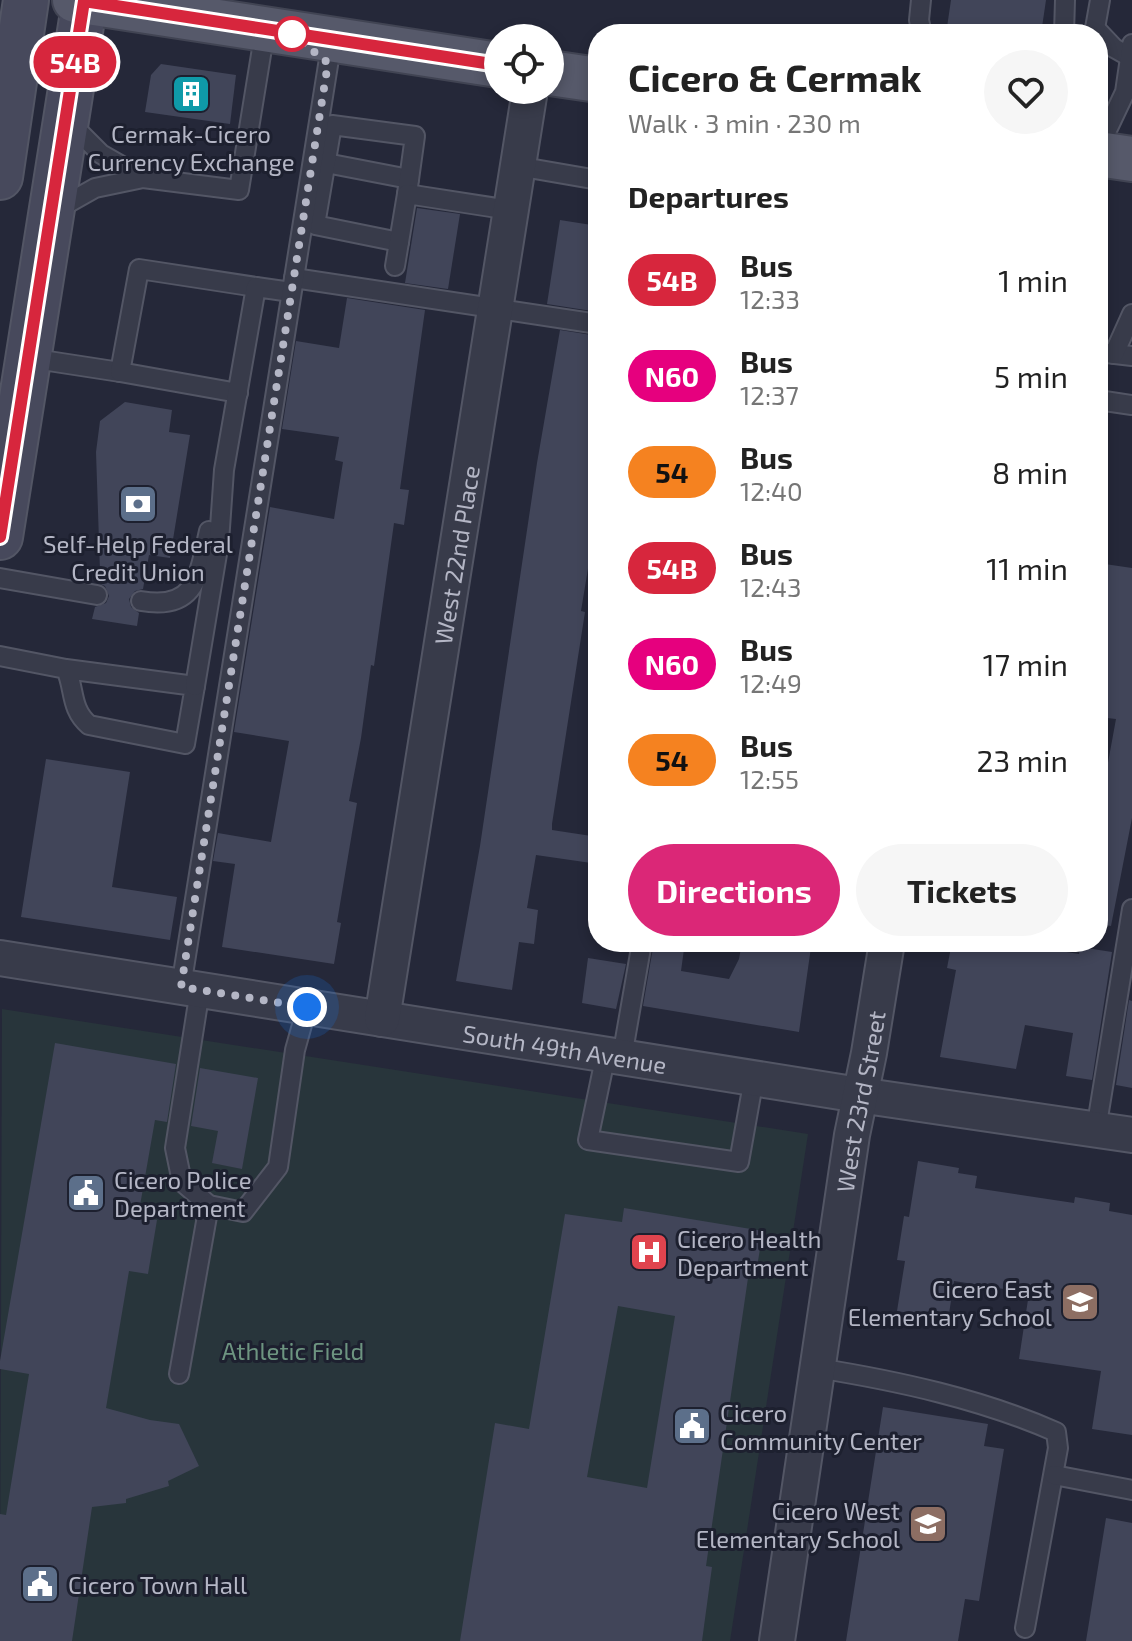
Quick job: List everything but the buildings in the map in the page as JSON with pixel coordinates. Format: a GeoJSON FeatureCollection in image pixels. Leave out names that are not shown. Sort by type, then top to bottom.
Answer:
{"type":"FeatureCollection","features":[{"type":"Feature","properties":{"kind":"main road"},"geometry":{"type":"LineString","coordinates":[[0,177],[26,0]]}},
{"type":"Feature","properties":{"kind":"main road"},"geometry":{"type":"LineString","coordinates":[[0,537],[52,212],[81,0],[484,63]]}},
{"type":"Feature","properties":{"kind":"main road"},"geometry":{"type":"LineString","coordinates":[[564,75],[588,79]]}},
{"type":"Feature","properties":{"kind":"main road"},"geometry":{"type":"LineString","coordinates":[[1108,154],[1132,159]]}},
{"type":"Feature","properties":{"kind":"street","name":"West 22nd Place"},"geometry":{"type":"LineString","coordinates":[[382,1019],[528,104]]}},
{"type":"Feature","properties":{"kind":"street","name":"West 23rd Street"},"geometry":{"type":"LineString","coordinates":[[777,1641],[859,1095],[885,952]]}},
{"type":"Feature","properties":{"kind":"street","name":"South 49th Avenue"},"geometry":{"type":"LineString","coordinates":[[0,958],[859,1095],[1132,1135]]}},
{"type":"Feature","properties":{"kind":"lane"},"geometry":{"type":"LineString","coordinates":[[920,24],[921,0]]}},
{"type":"Feature","properties":{"kind":"lane"},"geometry":{"type":"LineString","coordinates":[[1064,24],[1065,0]]}},
{"type":"Feature","properties":{"kind":"lane"},"geometry":{"type":"LineString","coordinates":[[1095,24],[1100,0]]}},
{"type":"Feature","properties":{"kind":"lane"},"geometry":{"type":"LineString","coordinates":[[52,212],[95,188],[143,178],[239,190],[265,30]]}},
{"type":"Feature","properties":{"kind":"lane"},"geometry":{"type":"LineString","coordinates":[[307,1007],[295,1050],[278,1167],[243,1212],[209,1205],[182,1182],[175,1148],[191,988],[293,285],[332,40]]}},
{"type":"Feature","properties":{"kind":"lane"},"geometry":{"type":"LineString","coordinates":[[1108,43],[1114,48],[1131,50],[1125,92],[1108,130]]}},
{"type":"Feature","properties":{"kind":"lane"},"geometry":{"type":"LineString","coordinates":[[66,118],[101,154],[143,178]]}},
{"type":"Feature","properties":{"kind":"lane"},"geometry":{"type":"LineString","coordinates":[[395,266],[399,242],[408,187],[415,136],[332,125],[315,225],[399,242]]}},
{"type":"Feature","properties":{"kind":"lane"},"geometry":{"type":"LineString","coordinates":[[326,163],[408,187],[510,210]]}},
{"type":"Feature","properties":{"kind":"lane"},"geometry":{"type":"LineString","coordinates":[[517,166],[588,178]]}},
{"type":"Feature","properties":{"kind":"lane"},"geometry":{"type":"LineString","coordinates":[[120,372],[139,269],[256,287],[293,285],[588,323]]}},
{"type":"Feature","properties":{"kind":"lane"},"geometry":{"type":"LineString","coordinates":[[141,601],[157,604],[175,602],[192,590],[199,575],[224,470],[256,287]]}},
{"type":"Feature","properties":{"kind":"lane"},"geometry":{"type":"LineString","coordinates":[[1115,354],[1132,314]]}},
{"type":"Feature","properties":{"kind":"lane"},"geometry":{"type":"LineString","coordinates":[[29,358],[238,393]]}},
{"type":"Feature","properties":{"kind":"lane"},"geometry":{"type":"LineString","coordinates":[[1108,401],[1132,405]]}},
{"type":"Feature","properties":{"kind":"lane"},"geometry":{"type":"LineString","coordinates":[[66,669],[80,718],[89,725],[185,744],[219,542],[224,470]]}},
{"type":"Feature","properties":{"kind":"lane"},"geometry":{"type":"LineString","coordinates":[[0,578],[97,595]]}},
{"type":"Feature","properties":{"kind":"lane"},"geometry":{"type":"LineString","coordinates":[[0,656],[66,669],[195,686]]}},
{"type":"Feature","properties":{"kind":"lane"},"geometry":{"type":"LineString","coordinates":[[1096,1130],[1132,909]]}},
{"type":"Feature","properties":{"kind":"lane"},"geometry":{"type":"LineString","coordinates":[[640,952],[614,1055],[588,1140],[739,1162],[754,1078]]}},
{"type":"Feature","properties":{"kind":"lane"},"geometry":{"type":"LineString","coordinates":[[179,1374],[209,1205]]}},
{"type":"Feature","properties":{"kind":"lane"},"geometry":{"type":"LineString","coordinates":[[817,1368],[890,1381],[1020,1416],[1056,1432],[1058,1448],[1054,1475],[1025,1628]]}},
{"type":"Feature","properties":{"kind":"lane"},"geometry":{"type":"LineString","coordinates":[[1054,1475],[1132,1490]]}},
{"type":"Feature","properties":{"kind":"green space","name":"Athletic Field"},"geometry":{"type":"Polygon","coordinates":[[[2,1009],[808,1134],[730,1641],[0,1641],[2,1009]]]}},
{"type":"Feature","properties":{"kind":"bus line","name":"54B"},"geometry":{"type":"LineString","coordinates":[[0,537],[84,1],[484,63]]}},
{"type":"Feature","properties":{"kind":"place","name":"Cermak-Cicero Currency Exchange"},"geometry":{"type":"Point","coordinates":[191,94]}},
{"type":"Feature","properties":{"kind":"place","name":"Self-Help Federal Credit Union"},"geometry":{"type":"Point","coordinates":[138,504]}},
{"type":"Feature","properties":{"kind":"place","name":"Cicero Police Department"},"geometry":{"type":"Point","coordinates":[86,1193]}},
{"type":"Feature","properties":{"kind":"place","name":"Cicero Health Department"},"geometry":{"type":"Point","coordinates":[649,1252]}},
{"type":"Feature","properties":{"kind":"place","name":"Cicero East Elementary School"},"geometry":{"type":"Point","coordinates":[1080,1302]}},
{"type":"Feature","properties":{"kind":"place","name":"Cicero Community Center"},"geometry":{"type":"Point","coordinates":[692,1426]}},
{"type":"Feature","properties":{"kind":"place","name":"Cicero West Elementary School"},"geometry":{"type":"Point","coordinates":[928,1524]}},
{"type":"Feature","properties":{"kind":"place","name":"Cicero Town Hall"},"geometry":{"type":"Point","coordinates":[40,1584]}},
{"type":"Feature","properties":{"kind":"route"},"geometry":{"type":"LineString","coordinates":[[292,34],[328,63],[181,987],[307,1007]]}}]}
